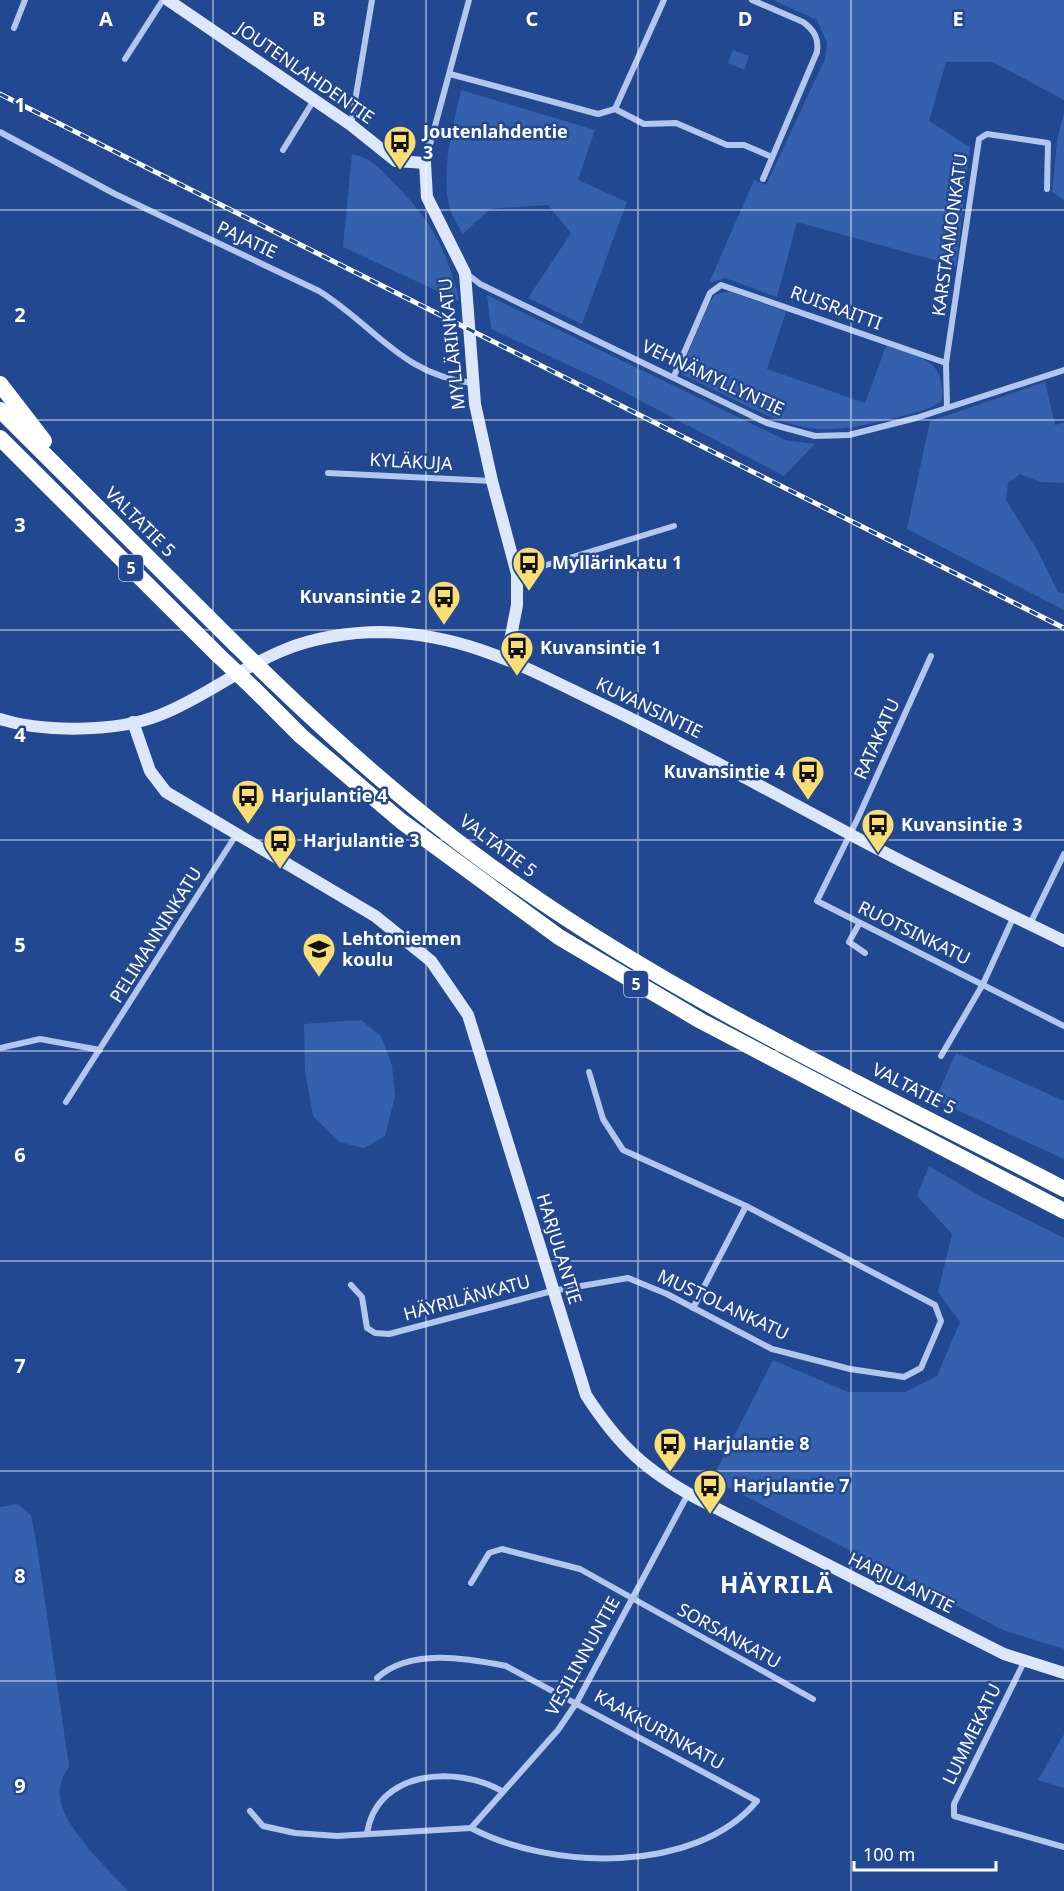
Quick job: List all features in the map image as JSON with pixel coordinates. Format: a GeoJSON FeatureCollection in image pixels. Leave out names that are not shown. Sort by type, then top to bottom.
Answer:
{"type":"FeatureCollection","features":[{"type":"Feature","properties":{"kind":"highway"},"geometry":{"type":"LineString","coordinates":[[0,384],[87,497]]}},
{"type":"Feature","properties":{"kind":"highway","name":"VALTATIE 5"},"geometry":{"type":"LineString","coordinates":[[0,410],[272,680],[368,768],[519,887],[598,939],[696,996],[1064,1189]]}},
{"type":"Feature","properties":{"kind":"highway","name":"VALTATIE 5"},"geometry":{"type":"LineString","coordinates":[[0,438],[310,743],[401,821],[559,937],[701,1021],[1064,1211]]}},
{"type":"Feature","properties":{"kind":"street"},"geometry":{"type":"LineString","coordinates":[[14,28],[25,0]]}},
{"type":"Feature","properties":{"kind":"street"},"geometry":{"type":"LineString","coordinates":[[125,59],[163,0]]}},
{"type":"Feature","properties":{"kind":"street","name":"JOUTENLAHDENTIE"},"geometry":{"type":"LineString","coordinates":[[168,0],[351,125],[396,161],[425,163]]}},
{"type":"Feature","properties":{"kind":"street"},"geometry":{"type":"LineString","coordinates":[[351,125],[372,0]]}},
{"type":"Feature","properties":{"kind":"street","name":"MYLLÄRINKATU"},"geometry":{"type":"LineString","coordinates":[[469,0],[425,163],[427,197],[465,273],[473,383],[492,481],[517,574],[517,604],[511,636],[504,656]]}},
{"type":"Feature","properties":{"kind":"street"},"geometry":{"type":"LineString","coordinates":[[615,109],[663,0]]}},
{"type":"Feature","properties":{"kind":"street"},"geometry":{"type":"LineString","coordinates":[[752,0],[810,27],[818,42],[818,52],[763,179]]}},
{"type":"Feature","properties":{"kind":"street"},"geometry":{"type":"LineString","coordinates":[[450,74],[598,114],[615,109],[644,124],[676,123],[727,145],[744,145],[772,157]]}},
{"type":"Feature","properties":{"kind":"street"},"geometry":{"type":"LineString","coordinates":[[283,150],[314,100]]}},
{"type":"Feature","properties":{"kind":"street","name":"PAJATIE"},"geometry":{"type":"LineString","coordinates":[[0,132],[115,194],[319,291],[342,306],[392,351],[413,365],[437,377],[473,383]]}},
{"type":"Feature","properties":{"kind":"street","name":"KARSTAAMONKATU"},"geometry":{"type":"LineString","coordinates":[[947,407],[946,363],[979,139],[987,134],[1048,143],[1047,189]]}},
{"type":"Feature","properties":{"kind":"street","name":"VEHNÄMYLLYNTIE"},"geometry":{"type":"LineString","coordinates":[[465,273],[480,284],[767,423],[815,436],[849,435],[1064,370]]}},
{"type":"Feature","properties":{"kind":"street","name":"RUISRAITTI"},"geometry":{"type":"LineString","coordinates":[[674,376],[715,287],[727,285],[946,363]]}},
{"type":"Feature","properties":{"kind":"street","name":"KYLÄKUJA"},"geometry":{"type":"LineString","coordinates":[[328,473],[492,481]]}},
{"type":"Feature","properties":{"kind":"street"},"geometry":{"type":"LineString","coordinates":[[517,574],[674,526]]}},
{"type":"Feature","properties":{"kind":"street","name":"KUVANSINTIE"},"geometry":{"type":"LineString","coordinates":[[133,722],[158,716],[199,697],[284,650],[334,637],[377,632],[420,634],[455,640],[504,656],[678,741],[849,834],[1064,941]]}},
{"type":"Feature","properties":{"kind":"street","name":"RATAKATU"},"geometry":{"type":"LineString","coordinates":[[849,834],[931,656]]}},
{"type":"Feature","properties":{"kind":"street"},"geometry":{"type":"LineString","coordinates":[[0,719],[44,727],[88,727],[133,722]]}},
{"type":"Feature","properties":{"kind":"street","name":"HARJULANTIE"},"geometry":{"type":"LineString","coordinates":[[133,722],[150,771],[166,792],[375,916],[431,961],[468,1015],[586,1395],[611,1433],[652,1472],[688,1494],[1004,1654],[1064,1673]]}},
{"type":"Feature","properties":{"kind":"street","name":"RUOTSINKATU"},"geometry":{"type":"LineString","coordinates":[[849,834],[817,901],[1064,1026]]}},
{"type":"Feature","properties":{"kind":"street","name":"PELIMANNINKATU"},"geometry":{"type":"LineString","coordinates":[[66,1102],[236,835]]}},
{"type":"Feature","properties":{"kind":"street"},"geometry":{"type":"LineString","coordinates":[[1030,924],[1064,854]]}},
{"type":"Feature","properties":{"kind":"street"},"geometry":{"type":"LineString","coordinates":[[940,1056],[983,984],[1014,916]]}},
{"type":"Feature","properties":{"kind":"street"},"geometry":{"type":"LineString","coordinates":[[859,924],[849,942],[865,953]]}},
{"type":"Feature","properties":{"kind":"street"},"geometry":{"type":"LineString","coordinates":[[0,1048],[40,1039],[100,1050]]}},
{"type":"Feature","properties":{"kind":"street","name":"MUSTOLANKATU"},"geometry":{"type":"LineString","coordinates":[[552,1291],[628,1278],[693,1308],[772,1349],[850,1369],[904,1377],[921,1368],[941,1321],[935,1305],[746,1206],[623,1150],[603,1119],[589,1072]]}},
{"type":"Feature","properties":{"kind":"street"},"geometry":{"type":"LineString","coordinates":[[693,1308],[746,1206]]}},
{"type":"Feature","properties":{"kind":"street","name":"HÄYRILÄNKATU"},"geometry":{"type":"LineString","coordinates":[[351,1285],[362,1297],[368,1328],[375,1333],[389,1334],[552,1291]]}},
{"type":"Feature","properties":{"kind":"street","name":"VESILINNUNTIE"},"geometry":{"type":"LineString","coordinates":[[471,1828],[558,1730],[577,1702],[688,1494]]}},
{"type":"Feature","properties":{"kind":"street","name":"SORSANKATU"},"geometry":{"type":"LineString","coordinates":[[471,1583],[489,1553],[502,1549],[580,1569],[813,1699]]}},
{"type":"Feature","properties":{"kind":"street","name":"KAAKKURINKATU"},"geometry":{"type":"LineString","coordinates":[[377,1678],[389,1667],[409,1662],[465,1658],[506,1666],[577,1702],[757,1801],[742,1819],[712,1836],[682,1847],[613,1859],[548,1856],[515,1847],[471,1828]]}},
{"type":"Feature","properties":{"kind":"street","name":"LUMMEKATU"},"geometry":{"type":"LineString","coordinates":[[1025,1660],[954,1804],[954,1816],[1064,1847]]}},
{"type":"Feature","properties":{"kind":"street"},"geometry":{"type":"LineString","coordinates":[[367,1834],[369,1819],[378,1803],[397,1788],[414,1780],[455,1775],[487,1782],[502,1791]]}},
{"type":"Feature","properties":{"kind":"street"},"geometry":{"type":"LineString","coordinates":[[250,1811],[263,1826],[295,1833],[337,1836],[471,1828]]}},
{"type":"Feature","properties":{"kind":"shaded area"},"geometry":{"type":"Polygon","coordinates":[[[773,0],[1064,0],[1064,100],[993,62],[946,62],[929,121],[970,147],[956,266],[797,222],[777,297],[725,278],[709,283],[754,180],[766,185],[825,59],[827,43],[817,20],[773,0]]]}},
{"type":"Feature","properties":{"kind":"shaded area"},"geometry":{"type":"Polygon","coordinates":[[[733,50],[749,56],[744,70],[728,63],[733,50]]]}},
{"type":"Feature","properties":{"kind":"shaded area"},"geometry":{"type":"Polygon","coordinates":[[[461,90],[595,130],[578,180],[627,202],[582,324],[528,298],[571,233],[548,205],[490,209],[463,234],[455,220],[449,205],[446,177],[449,148],[461,90]]]}},
{"type":"Feature","properties":{"kind":"shaded area"},"geometry":{"type":"Polygon","coordinates":[[[1064,113],[1064,200],[1052,192],[1057,141],[1064,113]]]}},
{"type":"Feature","properties":{"kind":"shaded area"},"geometry":{"type":"Polygon","coordinates":[[[352,154],[365,158],[379,168],[427,222],[443,251],[459,301],[343,247],[352,154]]]}},
{"type":"Feature","properties":{"kind":"shaded area"},"geometry":{"type":"Polygon","coordinates":[[[729,291],[786,312],[767,369],[865,403],[886,346],[920,357],[934,367],[941,382],[943,394],[941,401],[919,411],[875,423],[846,428],[816,429],[784,422],[687,377],[682,374],[681,369],[710,302],[715,295],[729,291]]]}},
{"type":"Feature","properties":{"kind":"shaded area"},"geometry":{"type":"Polygon","coordinates":[[[487,295],[785,440],[815,444],[784,476],[605,382],[491,329],[487,295]]]}},
{"type":"Feature","properties":{"kind":"shaded area"},"geometry":{"type":"Polygon","coordinates":[[[1045,382],[1055,425],[1064,423],[1064,483],[1040,482],[1020,474],[1008,483],[1006,500],[1039,553],[1058,592],[1064,594],[1064,610],[907,529],[930,421],[1045,382]]]}},
{"type":"Feature","properties":{"kind":"shaded area"},"geometry":{"type":"Polygon","coordinates":[[[361,1020],[381,1036],[392,1065],[395,1096],[385,1136],[364,1148],[339,1142],[313,1116],[305,1071],[304,1024],[361,1020]]]}},
{"type":"Feature","properties":{"kind":"shaded area"},"geometry":{"type":"Polygon","coordinates":[[[956,1053],[1064,1101],[1064,1159],[935,1100],[956,1053]]]}},
{"type":"Feature","properties":{"kind":"shaded area"},"geometry":{"type":"Polygon","coordinates":[[[929,1166],[982,1197],[1064,1238],[1064,1649],[1005,1631],[712,1479],[773,1360],[848,1392],[905,1392],[937,1376],[960,1322],[938,1292],[952,1234],[917,1196],[929,1166]]]}},
{"type":"Feature","properties":{"kind":"shaded area"},"geometry":{"type":"Polygon","coordinates":[[[18,1504],[31,1515],[37,1547],[69,1766],[61,1783],[60,1796],[64,1811],[82,1841],[128,1891],[0,1891],[0,1507],[18,1504]]]}},
{"type":"Feature","properties":{"kind":"shaded area"},"geometry":{"type":"Polygon","coordinates":[[[1064,1734],[1064,1788],[1038,1780],[1064,1734]]]}},
{"type":"Feature","properties":{"kind":"railway"},"geometry":{"type":"LineString","coordinates":[[0,94],[1064,628]]}},
{"type":"Feature","properties":{"kind":"place","name":"Joutenlahdentie 3"},"geometry":{"type":"Point","coordinates":[400,171]}},
{"type":"Feature","properties":{"kind":"place","name":"Myllärinkatu 1"},"geometry":{"type":"Point","coordinates":[529,592]}},
{"type":"Feature","properties":{"kind":"place","name":"Kuvansintie 2"},"geometry":{"type":"Point","coordinates":[444,626]}},
{"type":"Feature","properties":{"kind":"place","name":"Kuvansintie 1"},"geometry":{"type":"Point","coordinates":[517,677]}},
{"type":"Feature","properties":{"kind":"place","name":"Kuvansintie 4"},"geometry":{"type":"Point","coordinates":[808,801]}},
{"type":"Feature","properties":{"kind":"place","name":"Harjulantie 4"},"geometry":{"type":"Point","coordinates":[248,825]}},
{"type":"Feature","properties":{"kind":"place","name":"Kuvansintie 3"},"geometry":{"type":"Point","coordinates":[878,854]}},
{"type":"Feature","properties":{"kind":"place","name":"Harjulantie 3"},"geometry":{"type":"Point","coordinates":[280,870]}},
{"type":"Feature","properties":{"kind":"place","name":"Lehtoniemen koulu"},"geometry":{"type":"Point","coordinates":[319,978]}},
{"type":"Feature","properties":{"kind":"place","name":"Harjulantie 8"},"geometry":{"type":"Point","coordinates":[670,1473]}},
{"type":"Feature","properties":{"kind":"place","name":"Harjulantie 7"},"geometry":{"type":"Point","coordinates":[710,1515]}},
{"type":"Feature","properties":{"kind":"district","name":"HÄYRILÄ"},"geometry":{"type":"Point","coordinates":[777,1585]}}]}
